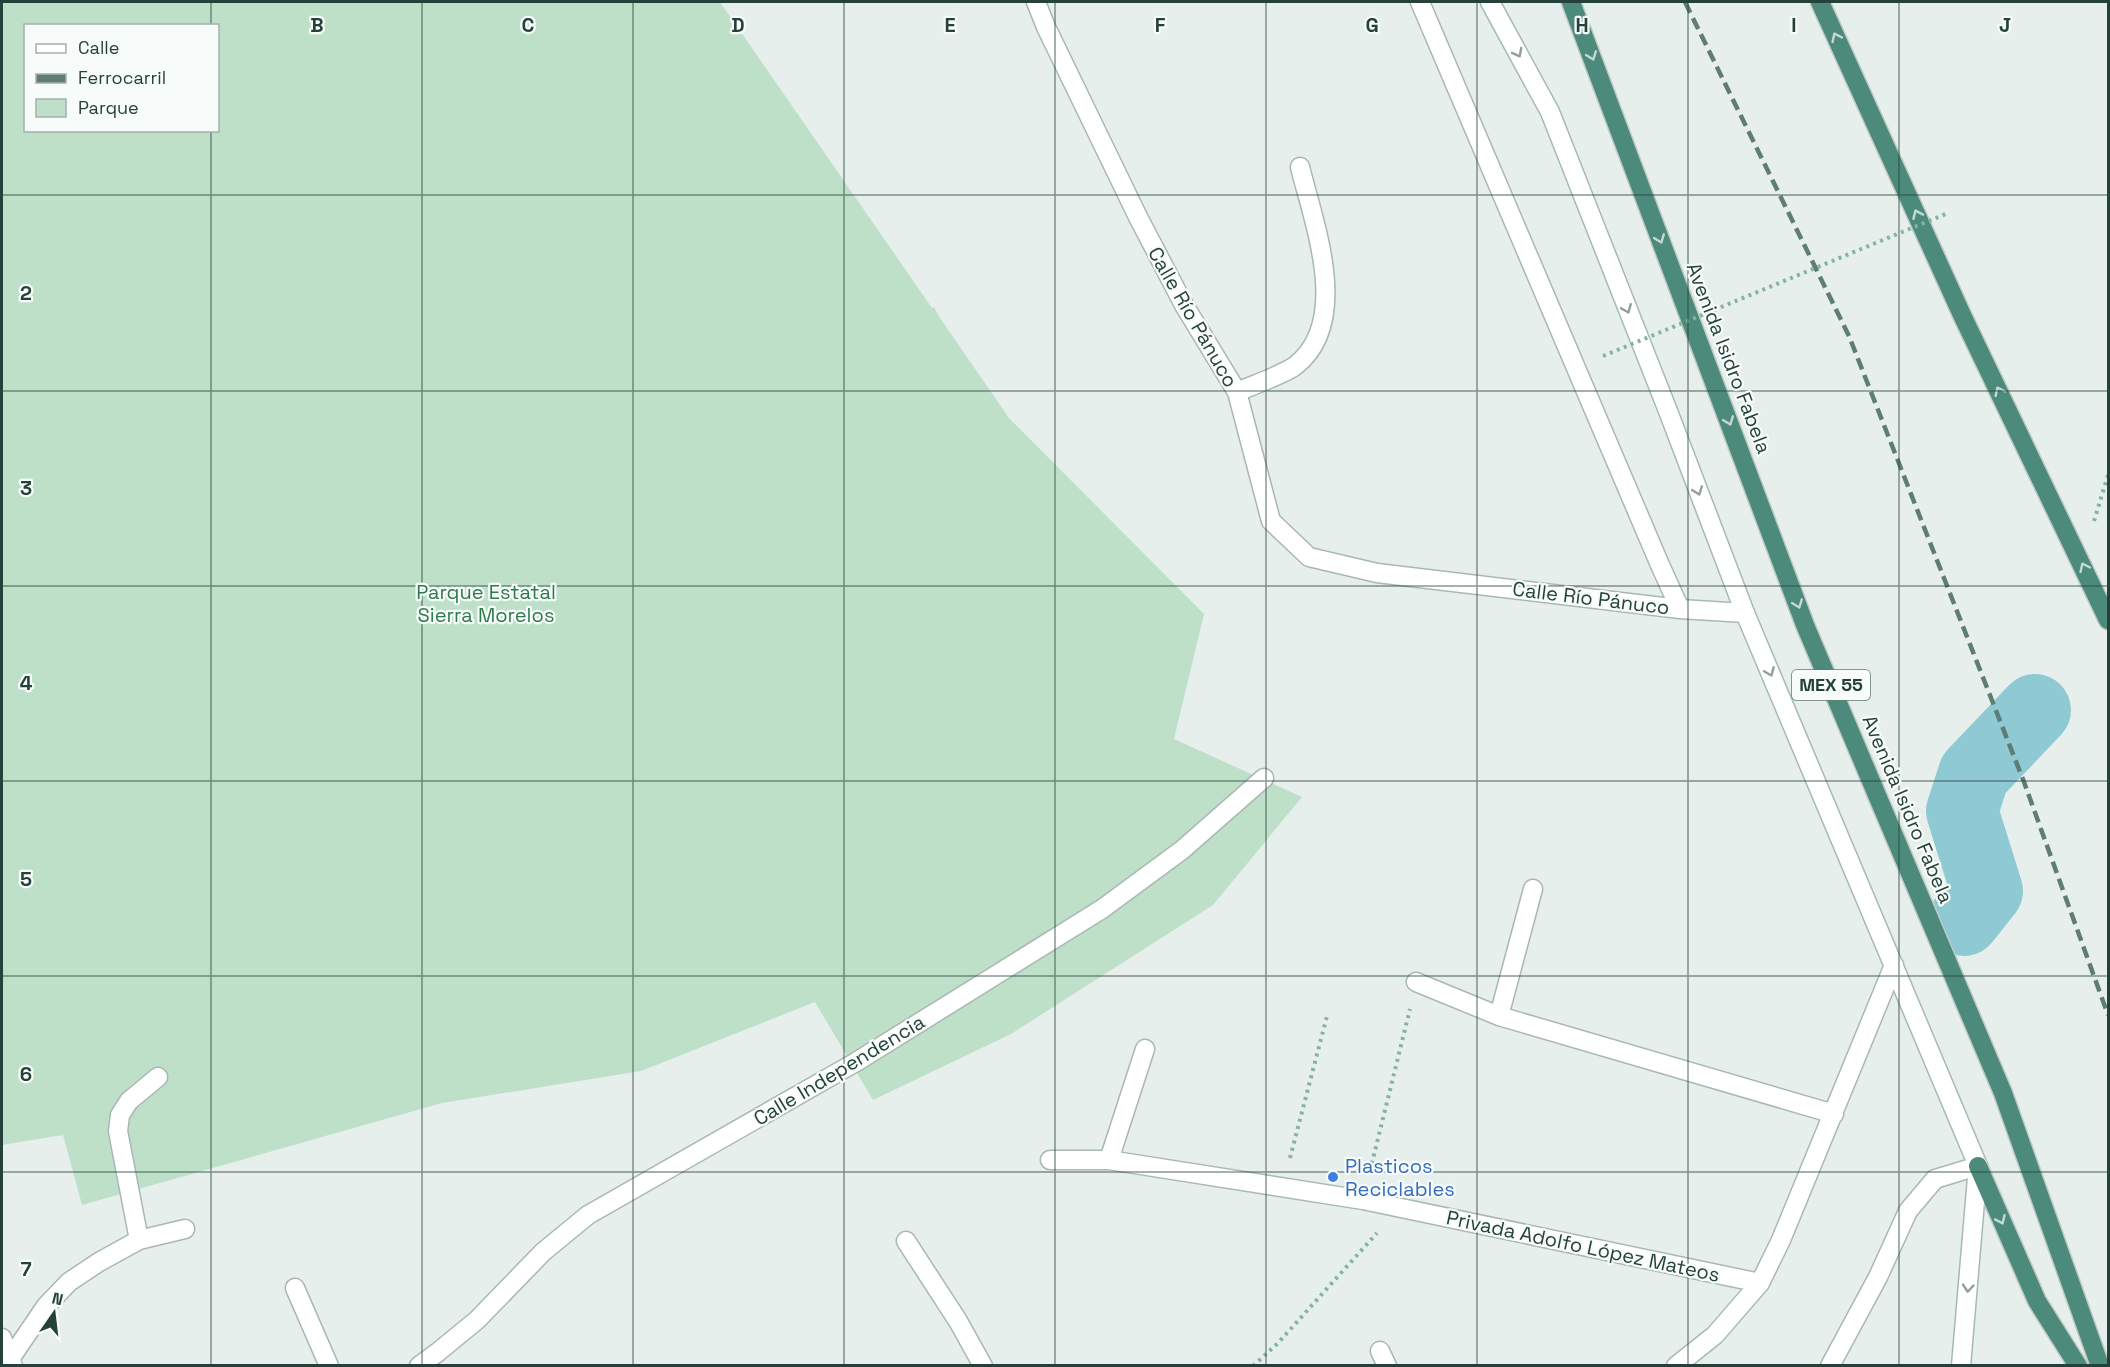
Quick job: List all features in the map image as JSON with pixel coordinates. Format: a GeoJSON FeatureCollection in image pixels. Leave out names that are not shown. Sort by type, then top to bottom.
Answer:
{"type":"FeatureCollection","features":[{"type":"Feature","properties":{"kind":"highway","name":"Avenida Isidro Fabela"},"geometry":{"type":"LineString","coordinates":[[1571,2],[1805,625],[2003,1093],[2100,1365]]}},
{"type":"Feature","properties":{"kind":"highway"},"geometry":{"type":"LineString","coordinates":[[1820,2],[1962,315],[2109,620]]}},
{"type":"Feature","properties":{"kind":"highway"},"geometry":{"type":"LineString","coordinates":[[1978,1166],[2037,1301],[2078,1365]]}},
{"type":"Feature","properties":{"kind":"street","name":"Calle Río Pánuco"},"geometry":{"type":"LineString","coordinates":[[1036,2],[1138,217],[1184,305],[1237,392],[1271,521],[1309,557],[1377,573],[1680,609],[1745,613]]}},
{"type":"Feature","properties":{"kind":"street"},"geometry":{"type":"LineString","coordinates":[[1420,2],[1659,565],[1680,609]]}},
{"type":"Feature","properties":{"kind":"street","name":"MEX 55"},"geometry":{"type":"LineString","coordinates":[[1490,2],[1550,112],[1745,613],[1978,1166],[1961,1365]]}},
{"type":"Feature","properties":{"kind":"street"},"geometry":{"type":"LineString","coordinates":[[1237,392],[1294,366],[1314,345],[1325,310],[1326,270],[1300,167]]}},
{"type":"Feature","properties":{"kind":"street","name":"Calle Independencia"},"geometry":{"type":"LineString","coordinates":[[419,1365],[477,1320],[543,1252],[588,1215],[856,1062],[1102,909],[1182,850],[1264,778]]}},
{"type":"Feature","properties":{"kind":"street"},"geometry":{"type":"LineString","coordinates":[[1499,1016],[1533,889]]}},
{"type":"Feature","properties":{"kind":"street"},"geometry":{"type":"LineString","coordinates":[[1676,1365],[1715,1335],[1761,1283],[1782,1240],[1894,964]]}},
{"type":"Feature","properties":{"kind":"street"},"geometry":{"type":"LineString","coordinates":[[1416,982],[1499,1016],[1834,1114]]}},
{"type":"Feature","properties":{"kind":"street"},"geometry":{"type":"LineString","coordinates":[[1109,1160],[1145,1049]]}},
{"type":"Feature","properties":{"kind":"street"},"geometry":{"type":"LineString","coordinates":[[139,1240],[118,1131],[120,1115],[129,1101],[158,1077]]}},
{"type":"Feature","properties":{"kind":"street","name":"Privada Adolfo López Mateos"},"geometry":{"type":"LineString","coordinates":[[1050,1160],[1109,1160],[1364,1200],[1761,1283]]}},
{"type":"Feature","properties":{"kind":"street"},"geometry":{"type":"LineString","coordinates":[[1830,1365],[1878,1277],[1908,1211],[1935,1179],[1978,1166]]}},
{"type":"Feature","properties":{"kind":"street"},"geometry":{"type":"LineString","coordinates":[[12,1362],[46,1306],[69,1282],[139,1240],[185,1229]]}},
{"type":"Feature","properties":{"kind":"street"},"geometry":{"type":"LineString","coordinates":[[906,1241],[958,1321],[983,1365]]}},
{"type":"Feature","properties":{"kind":"street"},"geometry":{"type":"LineString","coordinates":[[295,1288],[329,1365]]}},
{"type":"Feature","properties":{"kind":"street"},"geometry":{"type":"LineString","coordinates":[[2,1338],[12,1362]]}},
{"type":"Feature","properties":{"kind":"path"},"geometry":{"type":"LineString","coordinates":[[1603,356],[1948,213]]}},
{"type":"Feature","properties":{"kind":"path"},"geometry":{"type":"LineString","coordinates":[[1364,1200],[1416,982]]}},
{"type":"Feature","properties":{"kind":"path"},"geometry":{"type":"LineString","coordinates":[[1283,1188],[1327,1016]]}},
{"type":"Feature","properties":{"kind":"path"},"geometry":{"type":"LineString","coordinates":[[1253,1365],[1278,1343],[1399,1207]]}},
{"type":"Feature","properties":{"kind":"green space","name":"Parque Estatal Sierra Morelos"},"geometry":{"type":"Polygon","coordinates":[[[2,2],[720,2],[1009,418],[1204,614],[1174,739],[1302,797],[1213,905],[1011,1034],[873,1100],[815,1002],[641,1071],[442,1103],[82,1205],[63,1135],[2,1145],[2,2]]]}},
{"type":"Feature","properties":{"kind":"waterway"},"geometry":{"type":"LineString","coordinates":[[1964,920],[1987,891],[1962,811],[1974,774],[2035,710]]}},
{"type":"Feature","properties":{"kind":"railway"},"geometry":{"type":"LineString","coordinates":[[1685,2],[1849,336],[2024,782],[2108,1015]]}},
{"type":"Feature","properties":{"kind":"place","name":"Plasticos Reciclables"},"geometry":{"type":"Point","coordinates":[1333,1177]}}]}
